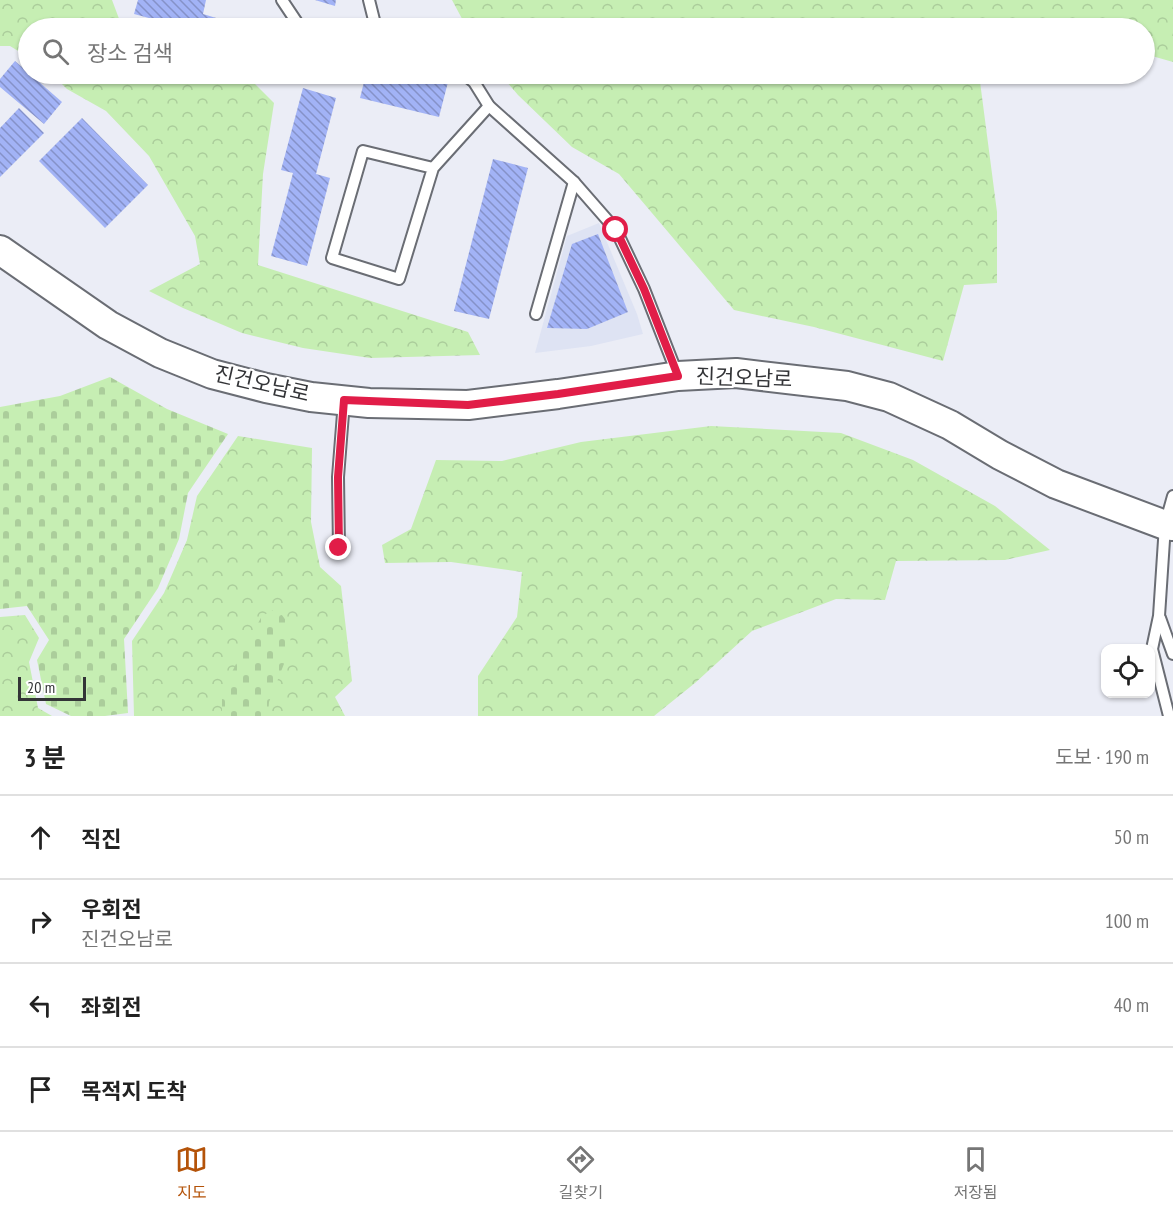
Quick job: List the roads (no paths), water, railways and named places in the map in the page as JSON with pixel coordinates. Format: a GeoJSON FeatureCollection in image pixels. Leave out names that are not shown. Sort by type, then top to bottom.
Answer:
{"type":"FeatureCollection","features":[{"type":"Feature","properties":{"kind":"main road","name":"진건오남로"},"geometry":{"type":"LineString","coordinates":[[0,250],[108,325],[160,352],[212,374],[266,388],[311,397],[344,400],[468,405],[678,376],[735,374],[847,386],[889,397],[950,425],[1000,455],[1056,484],[1169,526]]}},
{"type":"Feature","properties":{"kind":"lane"},"geometry":{"type":"LineString","coordinates":[[282,0],[294,18]]}},
{"type":"Feature","properties":{"kind":"lane"},"geometry":{"type":"LineString","coordinates":[[369,0],[374,18]]}},
{"type":"Feature","properties":{"kind":"lane"},"geometry":{"type":"LineString","coordinates":[[475,84],[489,106],[574,182],[616,230],[644,289],[678,376]]}},
{"type":"Feature","properties":{"kind":"lane"},"geometry":{"type":"LineString","coordinates":[[433,168],[363,151],[332,258],[399,279],[433,168],[489,106]]}},
{"type":"Feature","properties":{"kind":"lane"},"geometry":{"type":"LineString","coordinates":[[536,314],[574,182]]}},
{"type":"Feature","properties":{"kind":"lane"},"geometry":{"type":"LineString","coordinates":[[339,548],[338,477],[344,400]]}},
{"type":"Feature","properties":{"kind":"lane"},"geometry":{"type":"LineString","coordinates":[[1169,716],[1152,649],[1159,616],[1173,496]]}},
{"type":"Feature","properties":{"kind":"lane"},"geometry":{"type":"LineString","coordinates":[[1159,616],[1173,654]]}}]}
